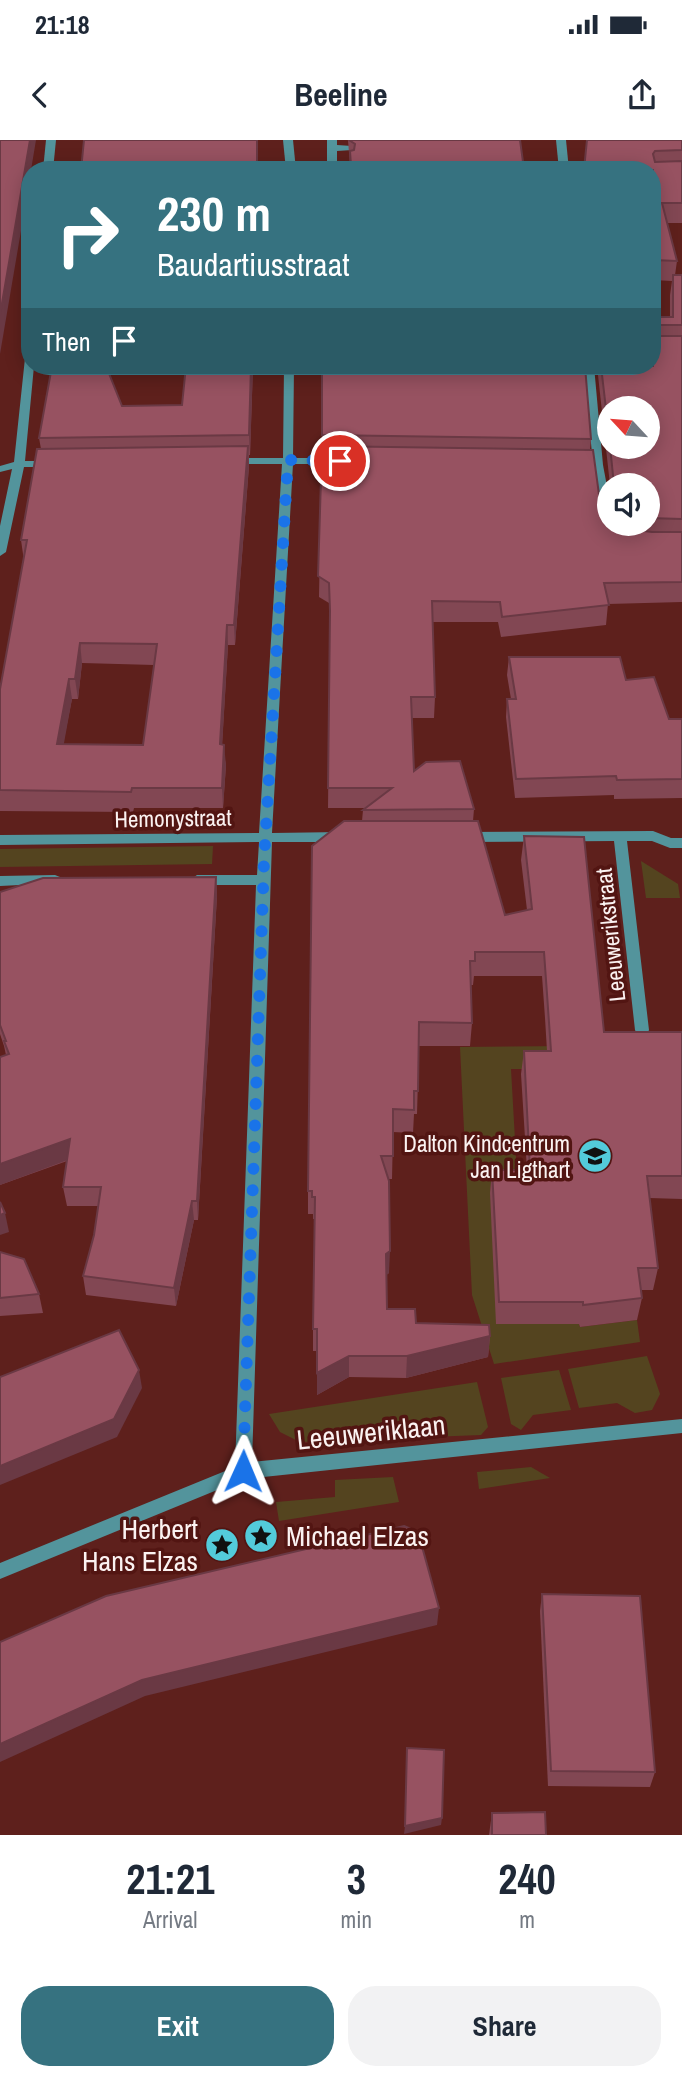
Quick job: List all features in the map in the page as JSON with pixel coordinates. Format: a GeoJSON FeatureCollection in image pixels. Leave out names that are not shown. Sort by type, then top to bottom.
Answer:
{"type":"FeatureCollection","features":[{"type":"Feature","properties":{"kind":"street"},"geometry":{"type":"LineString","coordinates":[[49,161],[51,140]]}},
{"type":"Feature","properties":{"kind":"street"},"geometry":{"type":"LineString","coordinates":[[288,140],[290,161]]}},
{"type":"Feature","properties":{"kind":"street"},"geometry":{"type":"LineString","coordinates":[[561,140],[563,161]]}},
{"type":"Feature","properties":{"kind":"street"},"geometry":{"type":"LineString","coordinates":[[332,144],[349,148]]}},
{"type":"Feature","properties":{"kind":"street"},"geometry":{"type":"LineString","coordinates":[[0,552],[19,464],[28,375]]}},
{"type":"Feature","properties":{"kind":"street"},"geometry":{"type":"LineString","coordinates":[[243,1471],[265,838],[288,460],[289,375]]}},
{"type":"Feature","properties":{"kind":"street"},"geometry":{"type":"LineString","coordinates":[[590,375],[597,465],[608,528],[621,541]]}},
{"type":"Feature","properties":{"kind":"street"},"geometry":{"type":"LineString","coordinates":[[220,461],[355,461]]}},
{"type":"Feature","properties":{"kind":"street"},"geometry":{"type":"LineString","coordinates":[[0,469],[19,464],[58,464]]}},
{"type":"Feature","properties":{"kind":"street"},"geometry":{"type":"LineString","coordinates":[[584,464],[597,465]]}},
{"type":"Feature","properties":{"kind":"street","name":"Leeuwerikstraat"},"geometry":{"type":"LineString","coordinates":[[620,836],[642,1030]]}},
{"type":"Feature","properties":{"kind":"street"},"geometry":{"type":"LineString","coordinates":[[442,837],[653,836],[670,843],[682,843]]}},
{"type":"Feature","properties":{"kind":"street","name":"Hemonystraat"},"geometry":{"type":"LineString","coordinates":[[0,841],[361,837]]}},
{"type":"Feature","properties":{"kind":"street"},"geometry":{"type":"LineString","coordinates":[[0,881],[69,880]]}},
{"type":"Feature","properties":{"kind":"street"},"geometry":{"type":"LineString","coordinates":[[180,880],[264,880]]}},
{"type":"Feature","properties":{"kind":"street","name":"Leeuweriklaan"},"geometry":{"type":"LineString","coordinates":[[0,1571],[243,1471],[682,1426]]}},
{"type":"Feature","properties":{"kind":"shaded area"},"geometry":{"type":"Polygon","coordinates":[[[213,846],[212,864],[0,867],[0,849],[213,846]]]}},
{"type":"Feature","properties":{"kind":"shaded area"},"geometry":{"type":"Polygon","coordinates":[[[641,861],[678,884],[680,898],[646,898],[641,861]]]}},
{"type":"Feature","properties":{"kind":"shaded area"},"geometry":{"type":"Polygon","coordinates":[[[572,1046],[574,1069],[511,1069],[518,1193],[497,1324],[579,1324],[580,1327],[637,1320],[640,1342],[494,1364],[472,1295],[460,1047],[572,1046]]]}},
{"type":"Feature","properties":{"kind":"shaded area"},"geometry":{"type":"Polygon","coordinates":[[[647,1356],[660,1394],[652,1410],[635,1413],[617,1403],[579,1408],[568,1369],[647,1356]]]}},
{"type":"Feature","properties":{"kind":"shaded area"},"geometry":{"type":"Polygon","coordinates":[[[559,1370],[571,1410],[533,1415],[521,1430],[511,1424],[501,1378],[559,1370]]]}},
{"type":"Feature","properties":{"kind":"shaded area"},"geometry":{"type":"Polygon","coordinates":[[[477,1382],[488,1427],[481,1435],[300,1442],[280,1432],[269,1414],[477,1382]]]}},
{"type":"Feature","properties":{"kind":"shaded area"},"geometry":{"type":"Polygon","coordinates":[[[531,1467],[550,1478],[479,1489],[477,1472],[531,1467]]]}},
{"type":"Feature","properties":{"kind":"shaded area"},"geometry":{"type":"Polygon","coordinates":[[[393,1477],[399,1502],[279,1521],[276,1502],[335,1497],[335,1480],[393,1477]]]}},
{"type":"Feature","properties":{"kind":"building"},"geometry":{"type":"Polygon","coordinates":[[[0,140],[30,140],[26,161],[21,161],[21,192],[0,315],[0,140]]]}},
{"type":"Feature","properties":{"kind":"building"},"geometry":{"type":"Polygon","coordinates":[[[84,140],[257,140],[257,161],[82,161],[84,140]]]}},
{"type":"Feature","properties":{"kind":"building"},"geometry":{"type":"Polygon","coordinates":[[[349,140],[520,140],[523,161],[351,161],[350,151],[354,150],[355,144],[349,140]]]}},
{"type":"Feature","properties":{"kind":"building"},"geometry":{"type":"Polygon","coordinates":[[[587,140],[682,140],[682,150],[655,151],[655,161],[585,161],[587,140]]]}},
{"type":"Feature","properties":{"kind":"building"},"geometry":{"type":"Polygon","coordinates":[[[682,161],[682,203],[662,203],[677,261],[661,260],[661,162],[682,161]]]}},
{"type":"Feature","properties":{"kind":"building"},"geometry":{"type":"Polygon","coordinates":[[[673,275],[682,275],[682,325],[661,325],[661,317],[673,317],[673,275]]]}},
{"type":"Feature","properties":{"kind":"building"},"geometry":{"type":"Polygon","coordinates":[[[661,336],[682,336],[682,519],[660,518],[660,473],[613,473],[611,459],[660,459],[660,396],[604,396],[602,375],[661,375],[661,336]]]}},
{"type":"Feature","properties":{"kind":"building"},"geometry":{"type":"Polygon","coordinates":[[[50,375],[110,375],[122,406],[182,405],[185,375],[251,375],[249,435],[39,438],[50,375]]]}},
{"type":"Feature","properties":{"kind":"building"},"geometry":{"type":"Polygon","coordinates":[[[322,375],[586,375],[591,439],[322,435],[322,375]]]}},
{"type":"Feature","properties":{"kind":"building"},"geometry":{"type":"Polygon","coordinates":[[[248,446],[234,625],[227,625],[220,744],[224,745],[222,788],[132,788],[131,792],[0,790],[0,689],[27,540],[21,540],[37,449],[248,446]],[[80,643],[75,679],[69,679],[57,744],[143,745],[157,644],[80,643]]]}},
{"type":"Feature","properties":{"kind":"building"},"geometry":{"type":"Polygon","coordinates":[[[322,446],[593,450],[597,480],[597,536],[660,536],[660,532],[682,532],[682,582],[604,583],[609,605],[502,617],[500,602],[432,601],[435,697],[411,697],[414,771],[426,762],[460,761],[474,809],[363,810],[392,788],[328,788],[329,583],[318,576],[322,446]]]}},
{"type":"Feature","properties":{"kind":"building"},"geometry":{"type":"Polygon","coordinates":[[[509,657],[620,657],[626,680],[654,677],[669,719],[682,719],[682,779],[617,780],[616,776],[516,779],[507,699],[516,699],[509,657]]]}},
{"type":"Feature","properties":{"kind":"building"},"geometry":{"type":"Polygon","coordinates":[[[344,821],[478,821],[505,915],[532,909],[524,836],[584,837],[604,1032],[682,1032],[682,1176],[647,1176],[658,1268],[638,1268],[642,1298],[583,1305],[583,1302],[499,1302],[492,1170],[530,1170],[524,1051],[551,1051],[544,952],[475,952],[475,961],[470,961],[472,1023],[419,1022],[418,1091],[414,1091],[414,1110],[393,1109],[393,1156],[381,1156],[389,1181],[387,1309],[415,1309],[416,1323],[489,1325],[490,1336],[407,1356],[349,1356],[317,1373],[317,1329],[313,1329],[315,1197],[312,1197],[312,1191],[308,1191],[312,846],[344,821]]]}},
{"type":"Feature","properties":{"kind":"building"},"geometry":{"type":"Polygon","coordinates":[[[216,877],[197,1201],[192,1201],[174,1288],[83,1276],[94,1235],[101,1187],[63,1187],[70,1139],[0,1164],[0,1057],[9,1054],[0,1025],[0,892],[43,878],[216,877]]]}},
{"type":"Feature","properties":{"kind":"building"},"geometry":{"type":"Polygon","coordinates":[[[0,1202],[5,1213],[0,1215],[0,1202]]]}},
{"type":"Feature","properties":{"kind":"building"},"geometry":{"type":"Polygon","coordinates":[[[0,1252],[24,1259],[39,1294],[0,1298],[0,1252]]]}},
{"type":"Feature","properties":{"kind":"building"},"geometry":{"type":"Polygon","coordinates":[[[119,1330],[139,1370],[114,1419],[0,1466],[0,1377],[119,1330]]]}},
{"type":"Feature","properties":{"kind":"building"},"geometry":{"type":"Polygon","coordinates":[[[404,1526],[418,1532],[439,1608],[142,1680],[0,1744],[0,1642],[106,1596],[404,1526]]]}},
{"type":"Feature","properties":{"kind":"building"},"geometry":{"type":"Polygon","coordinates":[[[542,1594],[640,1596],[655,1772],[551,1771],[542,1594]]]}},
{"type":"Feature","properties":{"kind":"building"},"geometry":{"type":"Polygon","coordinates":[[[407,1748],[444,1750],[442,1818],[405,1826],[407,1748]]]}},
{"type":"Feature","properties":{"kind":"building"},"geometry":{"type":"Polygon","coordinates":[[[545,1812],[546,1835],[492,1835],[492,1813],[545,1812]]]}},
{"type":"Feature","properties":{"kind":"place","name":"Dalton Kindcentrum Jan Ligthart"},"geometry":{"type":"Point","coordinates":[595,1156]}},
{"type":"Feature","properties":{"kind":"place","name":"Michael Elzas"},"geometry":{"type":"Point","coordinates":[261,1536]}},
{"type":"Feature","properties":{"kind":"place","name":"Herbert Hans Elzas"},"geometry":{"type":"Point","coordinates":[222,1545]}},
{"type":"Feature","properties":{"kind":"route"},"geometry":{"type":"LineString","coordinates":[[243,1471],[264,861],[288,460],[340,461]]}}]}
